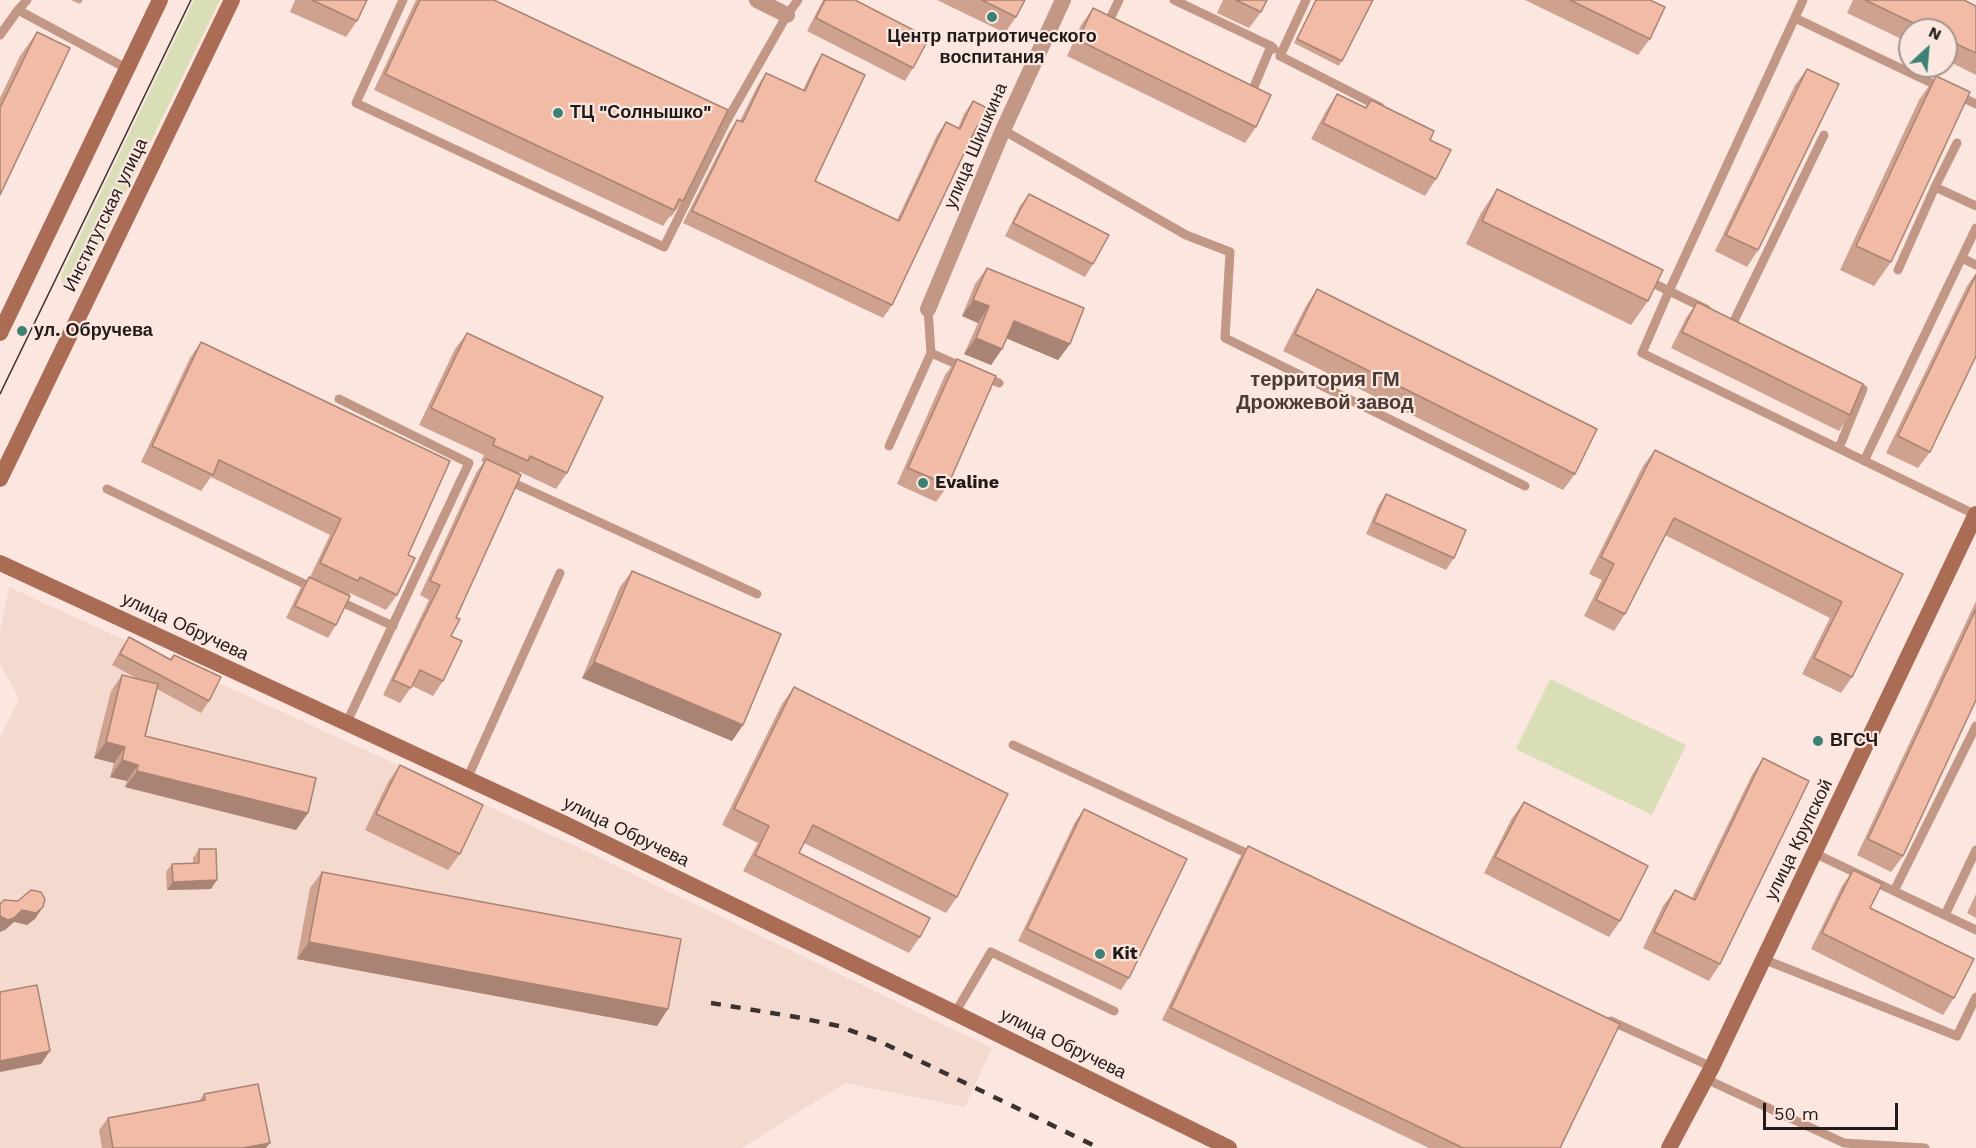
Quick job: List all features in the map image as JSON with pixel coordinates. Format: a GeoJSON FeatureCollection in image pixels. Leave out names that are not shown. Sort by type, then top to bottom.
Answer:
{"type":"FeatureCollection","features":[{"type":"Feature","properties":{"kind":"main road"},"geometry":{"type":"LineString","coordinates":[[0,333],[160,0]]}},
{"type":"Feature","properties":{"kind":"main road","name":"Институтская улица"},"geometry":{"type":"LineString","coordinates":[[0,479],[232,0]]}},
{"type":"Feature","properties":{"kind":"main road","name":"улица Крупской"},"geometry":{"type":"LineString","coordinates":[[1669,1148],[1709,1073],[1976,515]]}},
{"type":"Feature","properties":{"kind":"main road","name":"улица Обручева"},"geometry":{"type":"LineString","coordinates":[[0,563],[467,779],[955,1012],[1229,1148]]}},
{"type":"Feature","properties":{"kind":"street"},"geometry":{"type":"LineString","coordinates":[[757,0],[787,15]]}},
{"type":"Feature","properties":{"kind":"street","name":"улица Шишкина"},"geometry":{"type":"LineString","coordinates":[[928,309],[1003,130],[1063,0]]}},
{"type":"Feature","properties":{"kind":"lane"},"geometry":{"type":"LineString","coordinates":[[0,35],[27,0]]}},
{"type":"Feature","properties":{"kind":"lane"},"geometry":{"type":"LineString","coordinates":[[403,0],[356,103],[664,247],[726,122],[787,15],[798,0]]}},
{"type":"Feature","properties":{"kind":"lane"},"geometry":{"type":"LineString","coordinates":[[1118,30],[1107,25],[1119,0]]}},
{"type":"Feature","properties":{"kind":"lane"},"geometry":{"type":"LineString","coordinates":[[1174,0],[1271,46],[1281,56],[1392,113]]}},
{"type":"Feature","properties":{"kind":"lane"},"geometry":{"type":"LineString","coordinates":[[1281,56],[1306,0]]}},
{"type":"Feature","properties":{"kind":"lane"},"geometry":{"type":"LineString","coordinates":[[1803,0],[1642,353],[1976,515]]}},
{"type":"Feature","properties":{"kind":"lane"},"geometry":{"type":"LineString","coordinates":[[18,10],[126,68]]}},
{"type":"Feature","properties":{"kind":"lane"},"geometry":{"type":"LineString","coordinates":[[1795,18],[1976,104]]}},
{"type":"Feature","properties":{"kind":"lane"},"geometry":{"type":"LineString","coordinates":[[1240,89],[1251,94],[1271,46]]}},
{"type":"Feature","properties":{"kind":"lane"},"geometry":{"type":"LineString","coordinates":[[715,116],[726,122]]}},
{"type":"Feature","properties":{"kind":"lane"},"geometry":{"type":"LineString","coordinates":[[1003,130],[1186,235],[1230,252],[1225,338],[1525,486]]}},
{"type":"Feature","properties":{"kind":"lane"},"geometry":{"type":"LineString","coordinates":[[1733,323],[1824,135]]}},
{"type":"Feature","properties":{"kind":"lane"},"geometry":{"type":"LineString","coordinates":[[1898,270],[1957,143]]}},
{"type":"Feature","properties":{"kind":"lane"},"geometry":{"type":"LineString","coordinates":[[1935,187],[1976,206]]}},
{"type":"Feature","properties":{"kind":"lane"},"geometry":{"type":"LineString","coordinates":[[1864,461],[1976,228]]}},
{"type":"Feature","properties":{"kind":"lane"},"geometry":{"type":"LineString","coordinates":[[1962,258],[1976,265]]}},
{"type":"Feature","properties":{"kind":"lane"},"geometry":{"type":"LineString","coordinates":[[1638,276],[1712,312]]}},
{"type":"Feature","properties":{"kind":"lane"},"geometry":{"type":"LineString","coordinates":[[889,446],[931,353],[928,309]]}},
{"type":"Feature","properties":{"kind":"lane"},"geometry":{"type":"LineString","coordinates":[[1722,318],[1743,328]]}},
{"type":"Feature","properties":{"kind":"lane"},"geometry":{"type":"LineString","coordinates":[[931,353],[999,383]]}},
{"type":"Feature","properties":{"kind":"lane"},"geometry":{"type":"LineString","coordinates":[[1839,448],[1863,389],[1843,379]]}},
{"type":"Feature","properties":{"kind":"lane"},"geometry":{"type":"LineString","coordinates":[[339,399],[480,468]]}},
{"type":"Feature","properties":{"kind":"lane"},"geometry":{"type":"LineString","coordinates":[[347,722],[469,463]]}},
{"type":"Feature","properties":{"kind":"lane"},"geometry":{"type":"LineString","coordinates":[[501,477],[757,594]]}},
{"type":"Feature","properties":{"kind":"lane"},"geometry":{"type":"LineString","coordinates":[[107,489],[393,626]]}},
{"type":"Feature","properties":{"kind":"lane"},"geometry":{"type":"LineString","coordinates":[[467,779],[560,573]]}},
{"type":"Feature","properties":{"kind":"lane"},"geometry":{"type":"LineString","coordinates":[[1894,891],[1976,726]]}},
{"type":"Feature","properties":{"kind":"lane"},"geometry":{"type":"LineString","coordinates":[[1013,745],[1260,859]]}},
{"type":"Feature","properties":{"kind":"lane"},"geometry":{"type":"LineString","coordinates":[[1944,915],[1976,850]]}},
{"type":"Feature","properties":{"kind":"lane"},"geometry":{"type":"LineString","coordinates":[[1814,853],[1976,930]]}},
{"type":"Feature","properties":{"kind":"lane"},"geometry":{"type":"LineString","coordinates":[[955,1012],[992,952],[1114,1011]]}},
{"type":"Feature","properties":{"kind":"lane"},"geometry":{"type":"LineString","coordinates":[[1763,959],[1957,1036],[1976,997]]}},
{"type":"Feature","properties":{"kind":"lane"},"geometry":{"type":"LineString","coordinates":[[1604,1018],[1843,1146],[1925,1148]]}},
{"type":"Feature","properties":{"kind":"shaded area"},"geometry":{"type":"Polygon","coordinates":[[[9,587],[571,844],[992,1048],[965,1107],[845,1083],[742,1148],[0,1148],[0,737],[19,699],[0,663],[0,631],[9,587]]]}},
{"type":"Feature","properties":{"kind":"green space"},"geometry":{"type":"Polygon","coordinates":[[[194,0],[220,0],[86,274],[71,288],[62,285],[61,275],[194,0]]]}},
{"type":"Feature","properties":{"kind":"green space"},"geometry":{"type":"Polygon","coordinates":[[[1550,679],[1686,745],[1652,815],[1516,749],[1550,679]]]}},
{"type":"Feature","properties":{"kind":"building"},"geometry":{"type":"Polygon","coordinates":[[[312,0],[367,0],[357,21],[312,0]]]}},
{"type":"Feature","properties":{"kind":"building"},"geometry":{"type":"Polygon","coordinates":[[[420,0],[494,0],[728,110],[683,201],[679,199],[674,210],[385,74],[420,0]]]}},
{"type":"Feature","properties":{"kind":"building"},"geometry":{"type":"Polygon","coordinates":[[[825,0],[855,0],[929,38],[913,68],[816,18],[825,0]]]}},
{"type":"Feature","properties":{"kind":"building"},"geometry":{"type":"Polygon","coordinates":[[[982,0],[1025,0],[1016,17],[982,0]]]}},
{"type":"Feature","properties":{"kind":"building"},"geometry":{"type":"Polygon","coordinates":[[[1236,0],[1267,0],[1261,12],[1236,0]]]}},
{"type":"Feature","properties":{"kind":"building"},"geometry":{"type":"Polygon","coordinates":[[[1316,0],[1373,0],[1342,61],[1297,39],[1316,0]]]}},
{"type":"Feature","properties":{"kind":"building"},"geometry":{"type":"Polygon","coordinates":[[[1570,0],[1650,0],[1665,7],[1650,39],[1570,0]]]}},
{"type":"Feature","properties":{"kind":"building"},"geometry":{"type":"Polygon","coordinates":[[[1865,0],[1964,0],[1976,6],[1976,53],[1958,45],[1958,18],[1903,18],[1865,0]]]}},
{"type":"Feature","properties":{"kind":"building"},"geometry":{"type":"Polygon","coordinates":[[[1093,8],[1271,95],[1256,127],[1078,40],[1093,8]]]}},
{"type":"Feature","properties":{"kind":"building"},"geometry":{"type":"Polygon","coordinates":[[[37,32],[70,48],[0,195],[0,108],[37,32]]]}},
{"type":"Feature","properties":{"kind":"building"},"geometry":{"type":"Polygon","coordinates":[[[822,54],[865,75],[815,181],[899,221],[946,122],[960,129],[973,101],[995,112],[986,131],[977,126],[892,305],[692,211],[737,120],[743,122],[766,73],[805,91],[822,54]]]}},
{"type":"Feature","properties":{"kind":"building"},"geometry":{"type":"Polygon","coordinates":[[[1807,69],[1839,84],[1758,250],[1726,235],[1807,69]]]}},
{"type":"Feature","properties":{"kind":"building"},"geometry":{"type":"Polygon","coordinates":[[[1935,78],[1940,78],[1970,92],[1891,262],[1856,246],[1935,78]]]}},
{"type":"Feature","properties":{"kind":"building"},"geometry":{"type":"Polygon","coordinates":[[[1337,94],[1366,108],[1371,100],[1434,131],[1430,140],[1451,150],[1436,179],[1323,123],[1337,94]]]}},
{"type":"Feature","properties":{"kind":"building"},"geometry":{"type":"Polygon","coordinates":[[[1497,189],[1663,270],[1648,301],[1482,221],[1497,189]]]}},
{"type":"Feature","properties":{"kind":"building"},"geometry":{"type":"Polygon","coordinates":[[[1029,194],[1109,235],[1093,264],[1013,223],[1029,194]]]}},
{"type":"Feature","properties":{"kind":"building"},"geometry":{"type":"Polygon","coordinates":[[[987,268],[1084,308],[1070,344],[1014,321],[1002,349],[976,338],[989,306],[973,300],[987,268]]]}},
{"type":"Feature","properties":{"kind":"building"},"geometry":{"type":"Polygon","coordinates":[[[1976,275],[1976,356],[1930,452],[1898,436],[1976,275]]]}},
{"type":"Feature","properties":{"kind":"building"},"geometry":{"type":"Polygon","coordinates":[[[1317,289],[1597,429],[1575,474],[1295,334],[1317,289]]]}},
{"type":"Feature","properties":{"kind":"building"},"geometry":{"type":"Polygon","coordinates":[[[1697,302],[1863,384],[1850,415],[1682,332],[1697,302]]]}},
{"type":"Feature","properties":{"kind":"building"},"geometry":{"type":"Polygon","coordinates":[[[467,333],[603,397],[567,473],[530,456],[528,461],[493,445],[495,439],[431,408],[467,333]]]}},
{"type":"Feature","properties":{"kind":"building"},"geometry":{"type":"Polygon","coordinates":[[[201,342],[450,461],[408,555],[415,558],[397,595],[360,577],[358,581],[320,563],[341,519],[219,460],[213,475],[152,446],[201,342]]]}},
{"type":"Feature","properties":{"kind":"building"},"geometry":{"type":"Polygon","coordinates":[[[957,359],[996,376],[948,485],[908,468],[957,359]]]}},
{"type":"Feature","properties":{"kind":"building"},"geometry":{"type":"Polygon","coordinates":[[[1655,450],[1903,574],[1852,677],[1814,658],[1842,602],[1674,518],[1625,614],[1596,600],[1614,564],[1601,557],[1655,450]]]}},
{"type":"Feature","properties":{"kind":"building"},"geometry":{"type":"Polygon","coordinates":[[[486,459],[521,475],[456,618],[460,619],[451,636],[462,641],[443,681],[420,670],[411,688],[393,680],[440,585],[430,581],[486,459]]]}},
{"type":"Feature","properties":{"kind":"building"},"geometry":{"type":"Polygon","coordinates":[[[1386,494],[1466,530],[1454,558],[1374,522],[1386,494]]]}},
{"type":"Feature","properties":{"kind":"building"},"geometry":{"type":"Polygon","coordinates":[[[632,571],[781,634],[743,725],[594,662],[632,571]]]}},
{"type":"Feature","properties":{"kind":"building"},"geometry":{"type":"Polygon","coordinates":[[[309,577],[350,596],[336,625],[295,606],[309,577]]]}},
{"type":"Feature","properties":{"kind":"building"},"geometry":{"type":"Polygon","coordinates":[[[1976,609],[1976,700],[1903,856],[1868,839],[1976,609]]]}},
{"type":"Feature","properties":{"kind":"building"},"geometry":{"type":"Polygon","coordinates":[[[129,637],[171,660],[174,655],[221,677],[209,701],[120,654],[129,637]]]}},
{"type":"Feature","properties":{"kind":"building"},"geometry":{"type":"Polygon","coordinates":[[[122,675],[158,684],[145,736],[316,778],[308,813],[137,771],[138,765],[122,760],[125,747],[106,742],[122,675]]]}},
{"type":"Feature","properties":{"kind":"building"},"geometry":{"type":"Polygon","coordinates":[[[794,687],[1008,794],[957,897],[813,825],[799,853],[930,918],[920,937],[755,855],[769,826],[734,809],[794,687]]]}},
{"type":"Feature","properties":{"kind":"building"},"geometry":{"type":"Polygon","coordinates":[[[1763,758],[1809,781],[1720,964],[1654,932],[1675,890],[1695,900],[1763,758]]]}},
{"type":"Feature","properties":{"kind":"building"},"geometry":{"type":"Polygon","coordinates":[[[400,765],[483,805],[460,854],[376,814],[400,765]]]}},
{"type":"Feature","properties":{"kind":"building"},"geometry":{"type":"Polygon","coordinates":[[[1524,802],[1648,866],[1620,921],[1495,857],[1524,802]]]}},
{"type":"Feature","properties":{"kind":"building"},"geometry":{"type":"Polygon","coordinates":[[[1084,809],[1187,859],[1129,978],[1027,929],[1084,809]]]}},
{"type":"Feature","properties":{"kind":"building"},"geometry":{"type":"Polygon","coordinates":[[[1248,846],[1620,1024],[1560,1148],[1463,1148],[1171,1008],[1248,846]]]}},
{"type":"Feature","properties":{"kind":"building"},"geometry":{"type":"Polygon","coordinates":[[[199,849],[216,849],[217,880],[173,882],[172,864],[199,863],[199,849]]]}},
{"type":"Feature","properties":{"kind":"building"},"geometry":{"type":"Polygon","coordinates":[[[1853,870],[1882,884],[1870,908],[1974,959],[1954,998],[1822,933],[1853,870]]]}},
{"type":"Feature","properties":{"kind":"building"},"geometry":{"type":"Polygon","coordinates":[[[322,872],[681,939],[668,1009],[309,942],[322,872]]]}},
{"type":"Feature","properties":{"kind":"building"},"geometry":{"type":"Polygon","coordinates":[[[31,890],[41,892],[45,899],[43,907],[36,913],[22,910],[14,918],[8,920],[0,916],[0,904],[4,900],[18,901],[31,890]]]}},
{"type":"Feature","properties":{"kind":"building"},"geometry":{"type":"Polygon","coordinates":[[[37,985],[50,1051],[0,1061],[0,992],[37,985]]]}},
{"type":"Feature","properties":{"kind":"building"},"geometry":{"type":"Polygon","coordinates":[[[258,1084],[270,1143],[243,1148],[113,1148],[108,1118],[205,1100],[204,1094],[258,1084]]]}},
{"type":"Feature","properties":{"kind":"tram line"},"geometry":{"type":"LineString","coordinates":[[0,394],[191,0]]}},
{"type":"Feature","properties":{"kind":"railway"},"geometry":{"type":"LineString","coordinates":[[711,1003],[839,1026],[881,1042],[1099,1148]]}},
{"type":"Feature","properties":{"kind":"place","name":"Центр патриотического воспитания"},"geometry":{"type":"Point","coordinates":[992,17]}},
{"type":"Feature","properties":{"kind":"place","name":"ТЦ \"Солнышко\""},"geometry":{"type":"Point","coordinates":[558,113]}},
{"type":"Feature","properties":{"kind":"place","name":"ул. Обручева"},"geometry":{"type":"Point","coordinates":[22,331]}},
{"type":"Feature","properties":{"kind":"place","name":"Evaline"},"geometry":{"type":"Point","coordinates":[923,483]}},
{"type":"Feature","properties":{"kind":"place","name":"ВГСЧ"},"geometry":{"type":"Point","coordinates":[1818,741]}},
{"type":"Feature","properties":{"kind":"place","name":"Kit"},"geometry":{"type":"Point","coordinates":[1100,954]}},
{"type":"Feature","properties":{"kind":"district","name":"территория ГМ Дрожжевой завод"},"geometry":{"type":"Point","coordinates":[1325,392]}}]}
